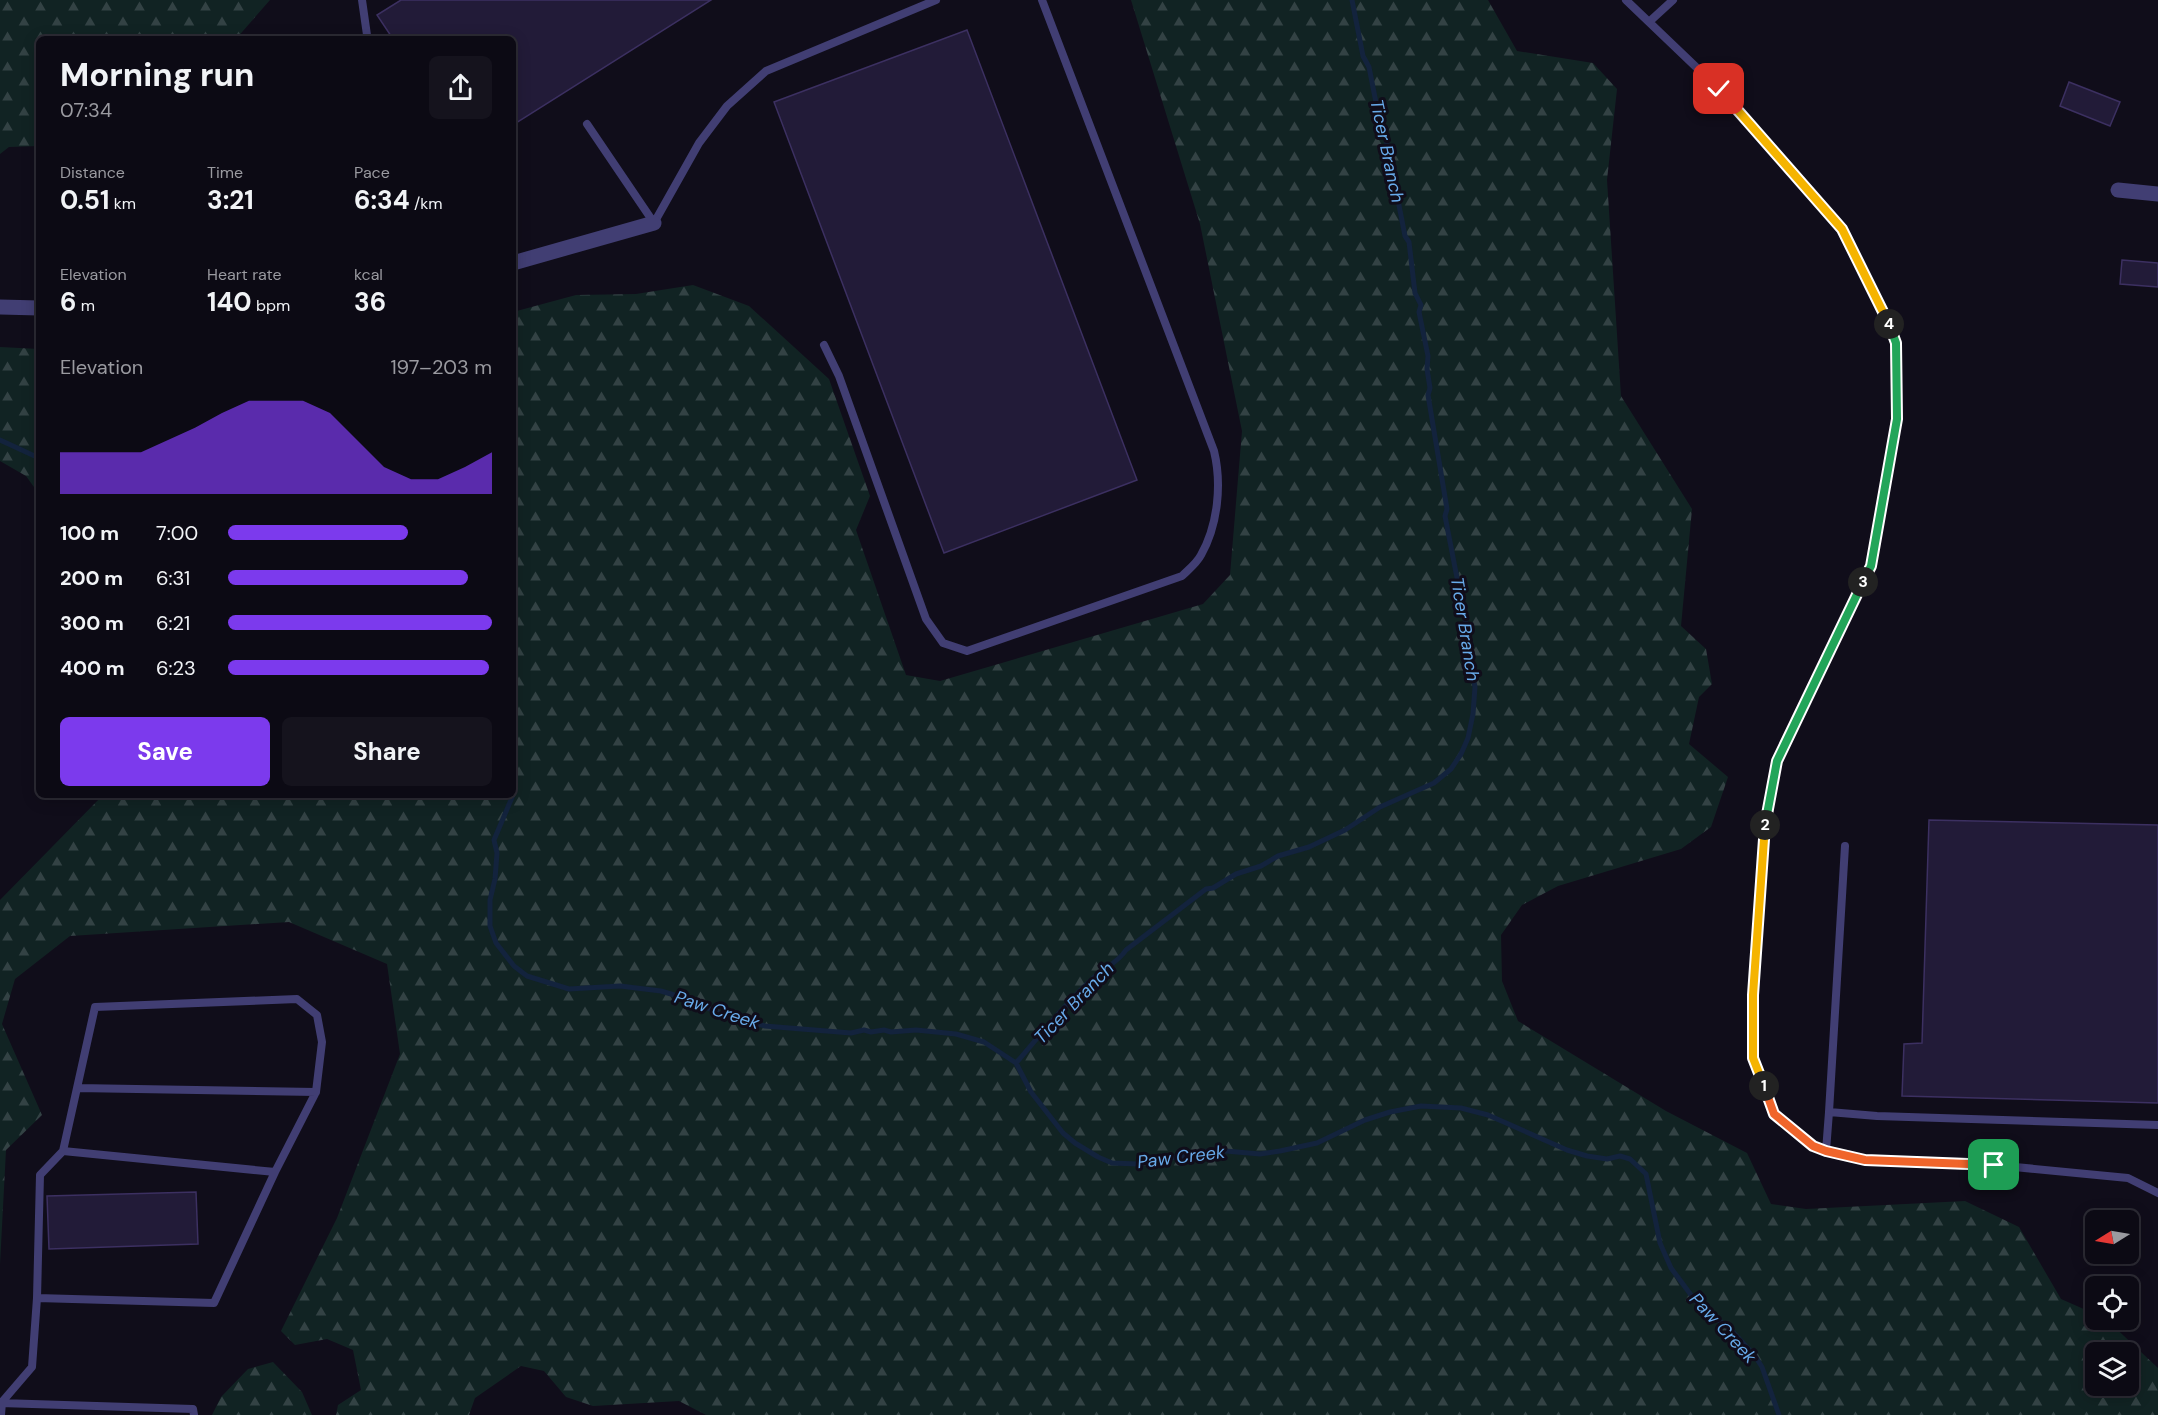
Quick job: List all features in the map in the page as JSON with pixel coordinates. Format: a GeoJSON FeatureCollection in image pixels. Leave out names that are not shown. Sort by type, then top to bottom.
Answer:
{"type":"FeatureCollection","features":[{"type":"Feature","properties":{"kind":"street"},"geometry":{"type":"LineString","coordinates":[[2118,190],[2158,194]]}},
{"type":"Feature","properties":{"kind":"street"},"geometry":{"type":"LineString","coordinates":[[516,262],[654,223]]}},
{"type":"Feature","properties":{"kind":"street"},"geometry":{"type":"LineString","coordinates":[[0,307],[36,308]]}},
{"type":"Feature","properties":{"kind":"lane"},"geometry":{"type":"LineString","coordinates":[[362,0],[368,36]]}},
{"type":"Feature","properties":{"kind":"lane"},"geometry":{"type":"LineString","coordinates":[[587,124],[654,223],[699,143],[727,106],[766,71],[936,0]]}},
{"type":"Feature","properties":{"kind":"lane"},"geometry":{"type":"LineString","coordinates":[[824,345],[839,376],[926,619],[943,643],[967,651],[1182,576],[1201,556],[1215,518],[1219,471],[1214,450],[1042,0]]}},
{"type":"Feature","properties":{"kind":"lane"},"geometry":{"type":"LineString","coordinates":[[1626,0],[1719,89],[1842,229],[1883,311],[1896,343],[1897,419],[1871,566],[1777,761],[1763,834],[1753,995],[1753,1058],[1774,1114],[1813,1146],[1865,1160],[1994,1165],[2128,1178],[2158,1193]]}},
{"type":"Feature","properties":{"kind":"lane"},"geometry":{"type":"LineString","coordinates":[[1649,22],[1673,0]]}},
{"type":"Feature","properties":{"kind":"lane"},"geometry":{"type":"LineString","coordinates":[[1826,1151],[1845,846]]}},
{"type":"Feature","properties":{"kind":"lane"},"geometry":{"type":"LineString","coordinates":[[1,1415],[1,1402],[32,1367],[37,1298],[40,1175],[63,1151],[95,1006],[297,999],[317,1016],[322,1042],[316,1092],[275,1172],[214,1303],[37,1298]]}},
{"type":"Feature","properties":{"kind":"lane"},"geometry":{"type":"LineString","coordinates":[[77,1088],[316,1092]]}},
{"type":"Feature","properties":{"kind":"lane"},"geometry":{"type":"LineString","coordinates":[[1829,1112],[1876,1116],[2158,1125]]}},
{"type":"Feature","properties":{"kind":"lane"},"geometry":{"type":"LineString","coordinates":[[63,1151],[275,1172]]}},
{"type":"Feature","properties":{"kind":"lane"},"geometry":{"type":"LineString","coordinates":[[1,1402],[193,1409],[194,1415]]}},
{"type":"Feature","properties":{"kind":"green space"},"geometry":{"type":"Polygon","coordinates":[[[0,0],[270,0],[239,36],[36,36],[36,146],[9,147],[0,154],[0,0]]]}},
{"type":"Feature","properties":{"kind":"green space"},"geometry":{"type":"Polygon","coordinates":[[[1131,0],[1488,0],[1517,51],[1593,63],[1617,89],[1607,180],[1621,396],[1692,509],[1681,626],[1706,649],[1712,684],[1699,697],[1689,744],[1728,777],[1711,827],[1681,849],[1558,886],[1522,905],[1501,935],[1502,981],[1518,1021],[1666,1111],[1747,1153],[1771,1204],[1806,1209],[1965,1201],[2019,1227],[2061,1299],[2085,1310],[2085,1330],[2118,1330],[2130,1342],[2085,1342],[2085,1396],[2139,1396],[2139,1350],[2158,1368],[2158,1415],[706,1415],[679,1401],[593,1406],[566,1397],[544,1371],[521,1366],[475,1398],[469,1415],[336,1415],[338,1405],[361,1390],[353,1350],[327,1339],[295,1345],[281,1331],[337,1218],[400,1054],[387,964],[289,922],[70,936],[15,979],[2,1024],[42,1115],[6,1150],[0,1264],[0,900],[100,798],[516,798],[516,311],[576,295],[636,294],[693,285],[749,306],[829,379],[870,496],[856,530],[906,675],[940,681],[1203,604],[1230,575],[1242,431],[1200,224],[1131,0]]]}},
{"type":"Feature","properties":{"kind":"green space"},"geometry":{"type":"Polygon","coordinates":[[[0,347],[36,349],[36,490],[26,476],[0,461],[0,347]]]}},
{"type":"Feature","properties":{"kind":"green space"},"geometry":{"type":"Polygon","coordinates":[[[273,1362],[302,1392],[312,1415],[212,1415],[221,1397],[248,1369],[273,1362]]]}},
{"type":"Feature","properties":{"kind":"building"},"geometry":{"type":"Polygon","coordinates":[[[401,0],[711,0],[516,123],[516,36],[391,36],[377,15],[401,0]]]}},
{"type":"Feature","properties":{"kind":"building"},"geometry":{"type":"Polygon","coordinates":[[[967,30],[1137,480],[944,553],[774,102],[967,30]]]}},
{"type":"Feature","properties":{"kind":"building"},"geometry":{"type":"Polygon","coordinates":[[[2069,82],[2120,102],[2110,126],[2060,106],[2069,82]]]}},
{"type":"Feature","properties":{"kind":"building"},"geometry":{"type":"Polygon","coordinates":[[[2122,260],[2158,263],[2158,287],[2120,284],[2122,260]]]}},
{"type":"Feature","properties":{"kind":"building"},"geometry":{"type":"Polygon","coordinates":[[[1929,820],[2158,825],[2158,1103],[1902,1096],[1904,1044],[1922,1043],[1929,820]]]}},
{"type":"Feature","properties":{"kind":"building"},"geometry":{"type":"Polygon","coordinates":[[[196,1192],[198,1244],[49,1249],[47,1196],[196,1192]]]}},
{"type":"Feature","properties":{"kind":"waterway","name":"Ticer Branch"},"geometry":{"type":"LineString","coordinates":[[1016,1063],[1076,994],[1126,950],[1206,889],[1213,888],[1236,874],[1261,866],[1278,856],[1309,847],[1345,830],[1380,807],[1434,783],[1451,769],[1468,738],[1475,687],[1470,662],[1472,655],[1445,516],[1447,509],[1428,395],[1430,388],[1427,369],[1428,356],[1419,312],[1421,305],[1415,293],[1409,242],[1405,236],[1384,129],[1380,123],[1369,67],[1363,56],[1352,0]]}},
{"type":"Feature","properties":{"kind":"waterway","name":"Paw Creek"},"geometry":{"type":"LineString","coordinates":[[0,440],[36,457]]}},
{"type":"Feature","properties":{"kind":"waterway","name":"Paw Creek"},"geometry":{"type":"LineString","coordinates":[[512,798],[494,840],[497,853],[495,879],[490,900],[490,926],[496,943],[514,966],[527,976],[569,989],[620,986],[661,991],[724,1015],[765,1026],[851,1033],[864,1030],[871,1032],[916,1030],[956,1034],[984,1042],[1016,1063],[1031,1092],[1063,1133],[1075,1143],[1112,1163],[1138,1164],[1214,1150],[1260,1154],[1280,1151],[1317,1143],[1365,1120],[1390,1112],[1421,1106],[1461,1108],[1488,1115],[1567,1150],[1607,1159],[1620,1156],[1630,1159],[1646,1174],[1660,1243],[1671,1268],[1697,1303],[1730,1329],[1755,1356],[1762,1367],[1779,1415]]}},
{"type":"Feature","properties":{"kind":"route"},"geometry":{"type":"LineString","coordinates":[[1719,89],[1842,229],[1883,311],[1896,343],[1897,419],[1871,566],[1777,761],[1763,834],[1753,995],[1753,1058],[1774,1114],[1813,1146],[1865,1160],[1994,1165]]}}]}
